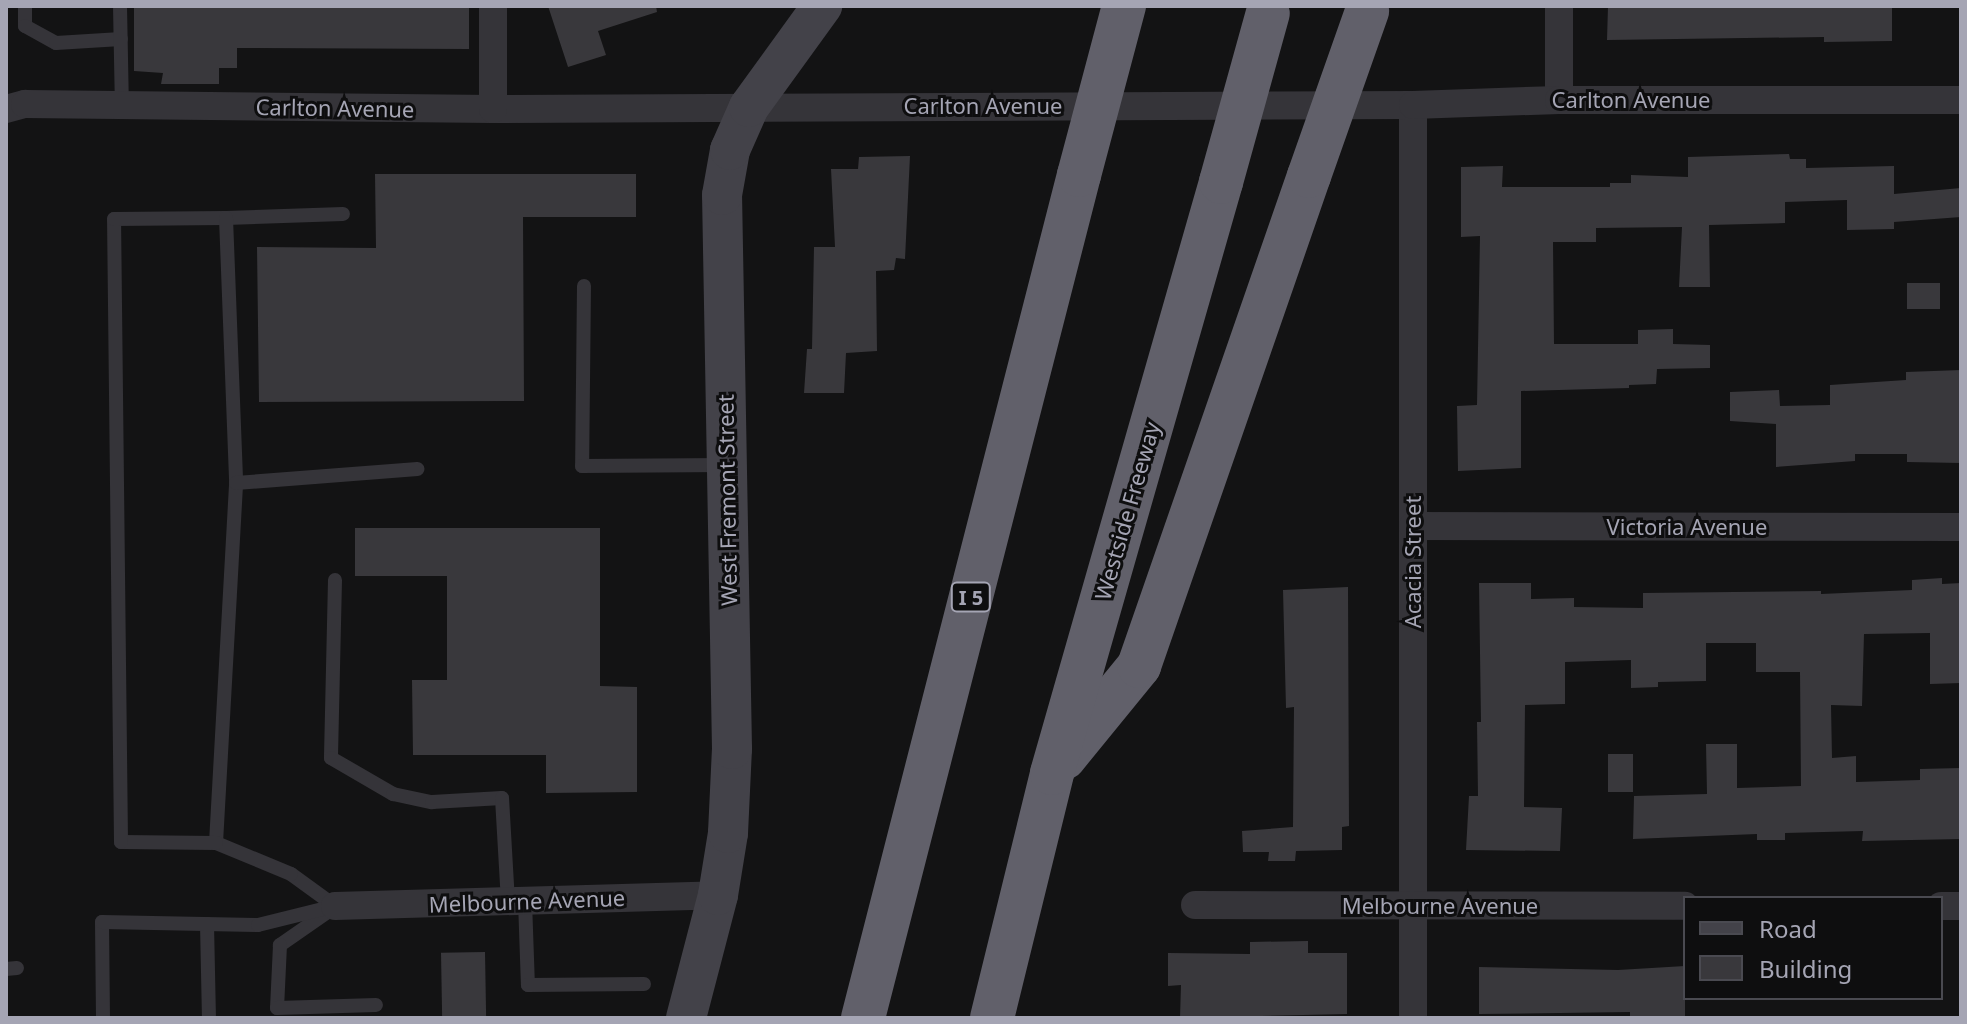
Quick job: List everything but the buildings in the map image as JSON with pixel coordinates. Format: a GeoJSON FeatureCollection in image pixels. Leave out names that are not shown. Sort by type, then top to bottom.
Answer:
{"type":"FeatureCollection","features":[{"type":"Feature","properties":{"kind":"highway","name":"I 5"},"geometry":{"type":"LineString","coordinates":[[863,1018],[1124,6]]}},
{"type":"Feature","properties":{"kind":"highway"},"geometry":{"type":"LineString","coordinates":[[1052,773],[1139,666],[1368,8]]}},
{"type":"Feature","properties":{"kind":"highway","name":"Westside Freeway"},"geometry":{"type":"LineString","coordinates":[[992,1018],[1052,773],[1268,9]]}},
{"type":"Feature","properties":{"kind":"street"},"geometry":{"type":"LineString","coordinates":[[493,6],[493,109]]}},
{"type":"Feature","properties":{"kind":"street","name":"West Fremont Street"},"geometry":{"type":"LineString","coordinates":[[686,1018],[718,895],[728,833],[732,749],[722,195],[730,150],[749,107],[822,6]]}},
{"type":"Feature","properties":{"kind":"street"},"geometry":{"type":"LineString","coordinates":[[1559,6],[1559,100]]}},
{"type":"Feature","properties":{"kind":"street","name":"Carlton Avenue"},"geometry":{"type":"LineString","coordinates":[[6,109],[25,104],[493,109],[1413,105],[1559,100],[1961,100]]}},
{"type":"Feature","properties":{"kind":"street","name":"Acacia Street"},"geometry":{"type":"LineString","coordinates":[[1413,105],[1413,1018]]}},
{"type":"Feature","properties":{"kind":"street","name":"Victoria Avenue"},"geometry":{"type":"LineString","coordinates":[[1413,526],[1961,527]]}},
{"type":"Feature","properties":{"kind":"street","name":"Melbourne Avenue"},"geometry":{"type":"LineString","coordinates":[[335,906],[718,895]]}},
{"type":"Feature","properties":{"kind":"street","name":"Melbourne Avenue"},"geometry":{"type":"LineString","coordinates":[[1195,905],[1683,906]]}},
{"type":"Feature","properties":{"kind":"lane"},"geometry":{"type":"LineString","coordinates":[[25,6],[25,26],[56,43],[121,39]]}},
{"type":"Feature","properties":{"kind":"lane"},"geometry":{"type":"LineString","coordinates":[[120,6],[122,106]]}},
{"type":"Feature","properties":{"kind":"lane"},"geometry":{"type":"LineString","coordinates":[[335,906],[291,874],[216,843],[121,842],[114,219],[343,214]]}},
{"type":"Feature","properties":{"kind":"lane"},"geometry":{"type":"LineString","coordinates":[[216,843],[236,483],[226,218]]}},
{"type":"Feature","properties":{"kind":"lane"},"geometry":{"type":"LineString","coordinates":[[584,286],[582,466],[726,465]]}},
{"type":"Feature","properties":{"kind":"lane"},"geometry":{"type":"LineString","coordinates":[[236,483],[417,469]]}},
{"type":"Feature","properties":{"kind":"lane"},"geometry":{"type":"LineString","coordinates":[[335,580],[331,758],[393,794],[432,802],[502,798],[528,985],[644,984]]}},
{"type":"Feature","properties":{"kind":"lane"},"geometry":{"type":"LineString","coordinates":[[103,1018],[102,922],[258,925],[335,906]]}},
{"type":"Feature","properties":{"kind":"lane"},"geometry":{"type":"LineString","coordinates":[[335,906],[280,945],[277,1008],[376,1005]]}},
{"type":"Feature","properties":{"kind":"lane"},"geometry":{"type":"LineString","coordinates":[[207,924],[209,1018]]}}]}
